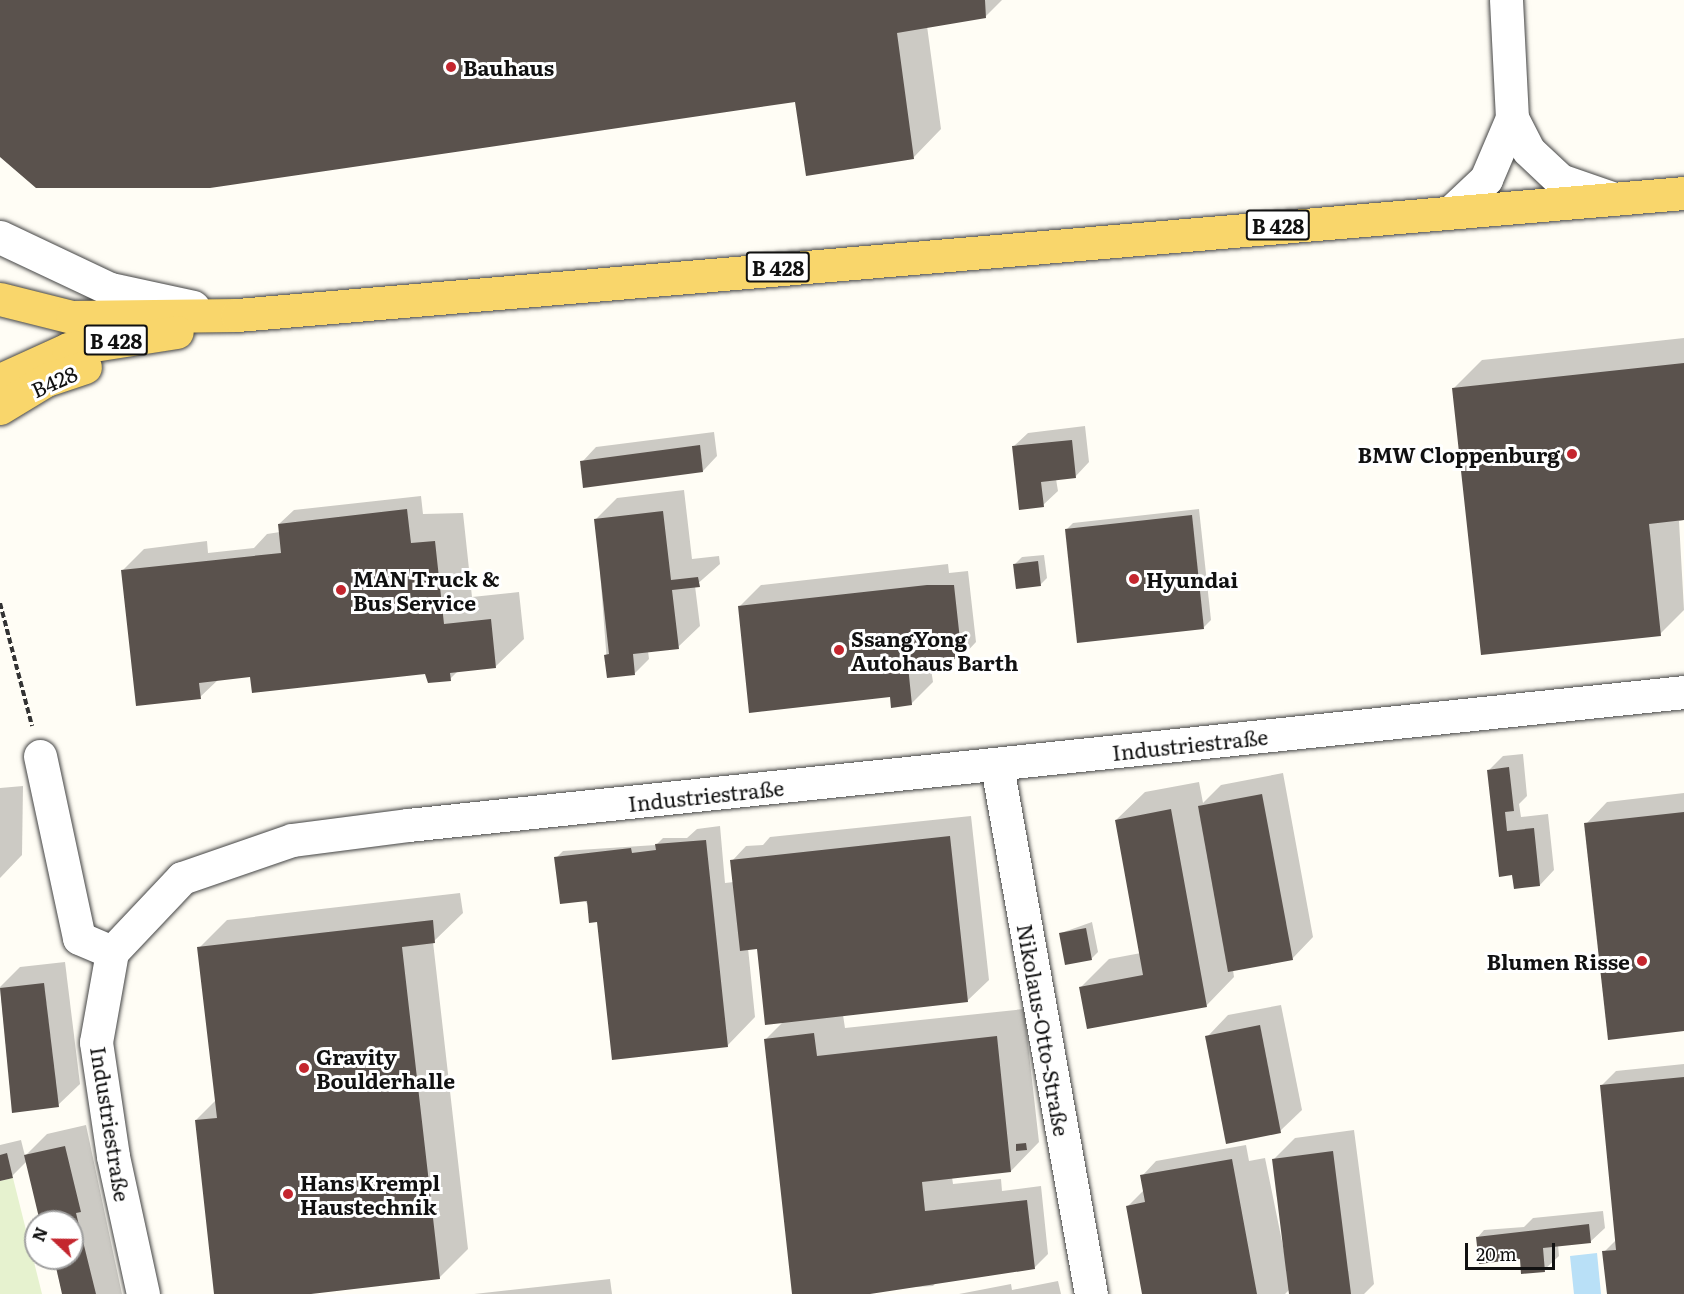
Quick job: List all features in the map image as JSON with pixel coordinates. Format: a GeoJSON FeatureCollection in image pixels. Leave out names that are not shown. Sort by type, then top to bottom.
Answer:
{"type":"FeatureCollection","features":[{"type":"Feature","properties":{"kind":"main road","name":"B 428"},"geometry":{"type":"LineString","coordinates":[[0,299],[72,317],[232,317],[1452,211],[1684,193]]}},
{"type":"Feature","properties":{"kind":"main road","name":"B 428"},"geometry":{"type":"LineString","coordinates":[[0,380],[68,349],[232,317]]}},
{"type":"Feature","properties":{"kind":"main road","name":"B428"},"geometry":{"type":"LineString","coordinates":[[0,408],[46,380],[99,362],[171,350],[232,317]]}},
{"type":"Feature","properties":{"kind":"street"},"geometry":{"type":"LineString","coordinates":[[1506,0],[1512,118],[1528,150],[1560,180],[1612,198]]}},
{"type":"Feature","properties":{"kind":"street"},"geometry":{"type":"LineString","coordinates":[[1452,211],[1486,179],[1512,118]]}},
{"type":"Feature","properties":{"kind":"street"},"geometry":{"type":"LineString","coordinates":[[0,237],[110,289],[232,317]]}},
{"type":"Feature","properties":{"kind":"street","name":"Industriestraße"},"geometry":{"type":"LineString","coordinates":[[143,1294],[112,1156],[96,1042],[112,952],[182,878],[292,840],[1684,692]]}},
{"type":"Feature","properties":{"kind":"street"},"geometry":{"type":"LineString","coordinates":[[40,756],[79,938],[112,952]]}},
{"type":"Feature","properties":{"kind":"street","name":"Nikolaus-Otto-Straße"},"geometry":{"type":"LineString","coordinates":[[996,766],[1091,1294]]}},
{"type":"Feature","properties":{"kind":"path"},"geometry":{"type":"LineString","coordinates":[[0,603],[40,756]]}},
{"type":"Feature","properties":{"kind":"green space"},"geometry":{"type":"Polygon","coordinates":[[[13,1178],[24,1222],[24,1270],[36,1270],[42,1294],[0,1294],[0,1181],[13,1178]]]}},
{"type":"Feature","properties":{"kind":"water"},"geometry":{"type":"Polygon","coordinates":[[[1597,1253],[1601,1294],[1574,1294],[1570,1256],[1597,1253]]]}},
{"type":"Feature","properties":{"kind":"building","name":"Bauhaus"},"geometry":{"type":"Polygon","coordinates":[[[0,0],[985,0],[986,18],[897,33],[914,159],[806,176],[795,102],[210,188],[36,188],[0,157],[0,0]]]}},
{"type":"Feature","properties":{"kind":"building","name":"BMW Cloppenburg"},"geometry":{"type":"Polygon","coordinates":[[[1684,363],[1684,520],[1649,524],[1661,636],[1481,655],[1452,388],[1684,363]]]}},
{"type":"Feature","properties":{"kind":"building"},"geometry":{"type":"Polygon","coordinates":[[[1072,440],[1076,478],[1041,482],[1044,507],[1019,510],[1012,446],[1072,440]]]}},
{"type":"Feature","properties":{"kind":"building"},"geometry":{"type":"Polygon","coordinates":[[[700,445],[703,472],[583,488],[580,461],[700,445]]]}},
{"type":"Feature","properties":{"kind":"building","name":"MAN Truck & Bus Service"},"geometry":{"type":"Polygon","coordinates":[[[407,509],[411,543],[435,541],[444,624],[491,619],[496,668],[450,673],[451,681],[428,683],[425,674],[252,693],[250,677],[199,683],[201,699],[136,706],[121,570],[281,553],[278,524],[407,509]]]}},
{"type":"Feature","properties":{"kind":"building"},"geometry":{"type":"Polygon","coordinates":[[[663,511],[671,580],[698,577],[700,587],[672,590],[679,649],[633,654],[635,675],[607,678],[604,655],[609,654],[594,519],[663,511]]]}},
{"type":"Feature","properties":{"kind":"building","name":"Hyundai"},"geometry":{"type":"Polygon","coordinates":[[[1192,515],[1204,629],[1077,643],[1065,529],[1192,515]]]}},
{"type":"Feature","properties":{"kind":"building"},"geometry":{"type":"Polygon","coordinates":[[[1038,561],[1041,586],[1016,589],[1013,564],[1038,561]]]}},
{"type":"Feature","properties":{"kind":"building"},"geometry":{"type":"Polygon","coordinates":[[[927,585],[954,585],[962,658],[908,666],[912,705],[891,708],[890,697],[749,713],[738,606],[927,585]]]}},
{"type":"Feature","properties":{"kind":"building"},"geometry":{"type":"Polygon","coordinates":[[[1509,767],[1514,811],[1505,812],[1507,831],[1534,828],[1540,886],[1514,889],[1512,875],[1499,877],[1487,770],[1509,767]]]}},
{"type":"Feature","properties":{"kind":"building"},"geometry":{"type":"Polygon","coordinates":[[[1262,794],[1293,960],[1228,972],[1198,806],[1262,794]]]}},
{"type":"Feature","properties":{"kind":"building"},"geometry":{"type":"Polygon","coordinates":[[[1171,809],[1207,1007],[1087,1029],[1079,987],[1143,975],[1115,820],[1171,809]]]}},
{"type":"Feature","properties":{"kind":"building","name":"Blumen Risse"},"geometry":{"type":"Polygon","coordinates":[[[1684,812],[1684,1031],[1608,1040],[1584,823],[1684,812]]]}},
{"type":"Feature","properties":{"kind":"building"},"geometry":{"type":"Polygon","coordinates":[[[950,836],[968,1002],[765,1025],[757,949],[740,951],[730,860],[950,836]]]}},
{"type":"Feature","properties":{"kind":"building"},"geometry":{"type":"Polygon","coordinates":[[[706,840],[728,1047],[612,1060],[597,922],[589,923],[587,901],[560,904],[554,857],[631,848],[632,853],[656,850],[655,844],[706,840]]]}},
{"type":"Feature","properties":{"kind":"building"},"geometry":{"type":"Polygon","coordinates":[[[433,920],[435,943],[402,947],[440,1279],[311,1294],[214,1294],[195,1120],[217,1118],[197,947],[433,920]]]}},
{"type":"Feature","properties":{"kind":"building"},"geometry":{"type":"Polygon","coordinates":[[[1086,928],[1092,960],[1065,965],[1059,933],[1086,928]]]}},
{"type":"Feature","properties":{"kind":"building"},"geometry":{"type":"Polygon","coordinates":[[[44,983],[59,1107],[12,1113],[0,988],[44,983]]]}},
{"type":"Feature","properties":{"kind":"building"},"geometry":{"type":"Polygon","coordinates":[[[1260,1025],[1281,1133],[1226,1144],[1205,1036],[1260,1025]]]}},
{"type":"Feature","properties":{"kind":"building"},"geometry":{"type":"Polygon","coordinates":[[[814,1033],[817,1056],[997,1036],[1011,1172],[922,1182],[925,1211],[1027,1200],[1035,1269],[870,1294],[792,1294],[764,1039],[814,1033]]]}},
{"type":"Feature","properties":{"kind":"building"},"geometry":{"type":"Polygon","coordinates":[[[1684,1077],[1684,1294],[1607,1294],[1602,1251],[1616,1250],[1600,1085],[1684,1077]]]}},
{"type":"Feature","properties":{"kind":"building"},"geometry":{"type":"Polygon","coordinates":[[[1026,1143],[1027,1150],[1016,1151],[1016,1144],[1026,1143]]]}},
{"type":"Feature","properties":{"kind":"building"},"geometry":{"type":"Polygon","coordinates":[[[65,1146],[81,1210],[37,1210],[24,1155],[65,1146]]]}},
{"type":"Feature","properties":{"kind":"building"},"geometry":{"type":"Polygon","coordinates":[[[1333,1151],[1351,1294],[1289,1294],[1272,1159],[1333,1151]]]}},
{"type":"Feature","properties":{"kind":"building"},"geometry":{"type":"Polygon","coordinates":[[[7,1153],[13,1178],[0,1181],[0,1155],[7,1153]]]}},
{"type":"Feature","properties":{"kind":"building"},"geometry":{"type":"Polygon","coordinates":[[[1232,1159],[1257,1294],[1142,1294],[1126,1206],[1145,1202],[1140,1175],[1232,1159]]]}},
{"type":"Feature","properties":{"kind":"building"},"geometry":{"type":"Polygon","coordinates":[[[1589,1224],[1591,1243],[1543,1248],[1545,1272],[1521,1274],[1520,1259],[1479,1264],[1476,1237],[1589,1224]]]}},
{"type":"Feature","properties":{"kind":"building"},"geometry":{"type":"Polygon","coordinates":[[[84,1245],[96,1294],[62,1294],[57,1270],[84,1270],[84,1245]]]}},
{"type":"Feature","properties":{"kind":"place","name":"Bauhaus"},"geometry":{"type":"Point","coordinates":[451,67]}},
{"type":"Feature","properties":{"kind":"place","name":"BMW Cloppenburg"},"geometry":{"type":"Point","coordinates":[1572,454]}},
{"type":"Feature","properties":{"kind":"place","name":"Hyundai"},"geometry":{"type":"Point","coordinates":[1134,579]}},
{"type":"Feature","properties":{"kind":"place","name":"MAN Truck & Bus Service"},"geometry":{"type":"Point","coordinates":[341,590]}},
{"type":"Feature","properties":{"kind":"place","name":"SsangYong Autohaus Barth"},"geometry":{"type":"Point","coordinates":[839,650]}},
{"type":"Feature","properties":{"kind":"place","name":"Blumen Risse"},"geometry":{"type":"Point","coordinates":[1642,961]}},
{"type":"Feature","properties":{"kind":"place","name":"Gravity Boulderhalle"},"geometry":{"type":"Point","coordinates":[304,1068]}},
{"type":"Feature","properties":{"kind":"place","name":"Hans Krempl Haustechnik"},"geometry":{"type":"Point","coordinates":[288,1194]}}]}
